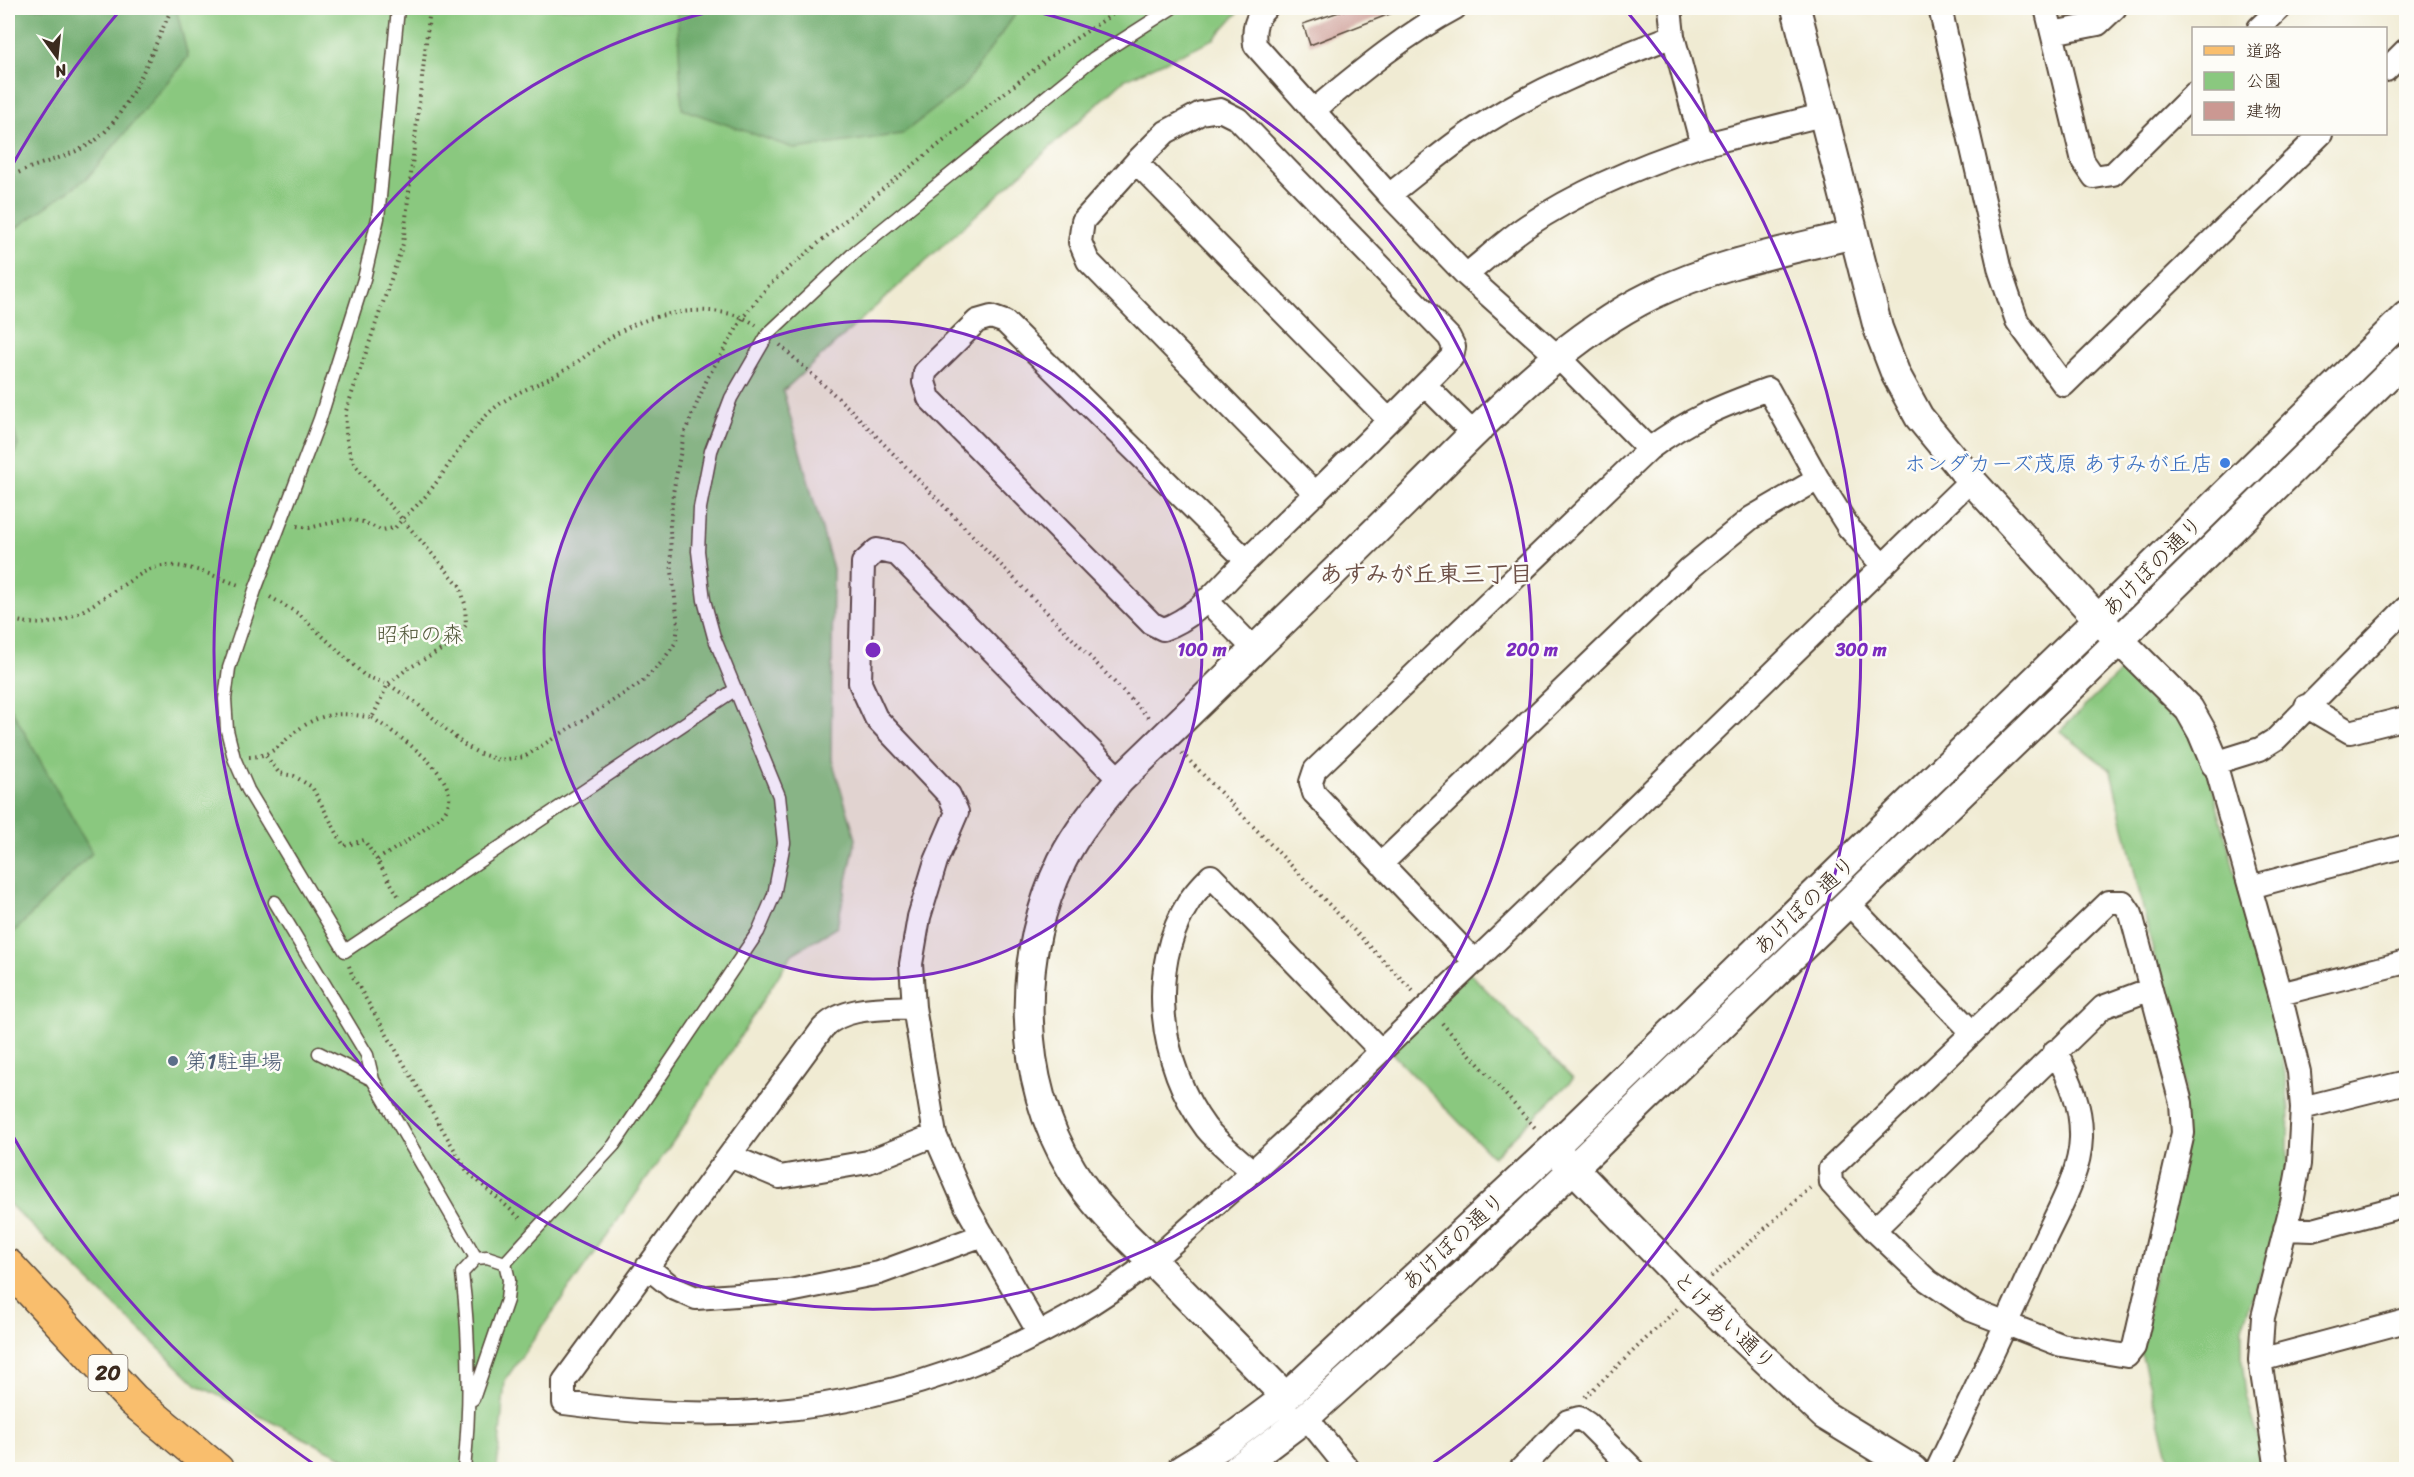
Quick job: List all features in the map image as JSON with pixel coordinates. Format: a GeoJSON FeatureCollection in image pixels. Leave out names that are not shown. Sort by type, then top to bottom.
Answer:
{"type":"FeatureCollection","features":[{"type":"Feature","properties":{"kind":"main road","name":"20"},"geometry":{"type":"LineString","coordinates":[[8,1266],[133,1400],[217,1470]]}},
{"type":"Feature","properties":{"kind":"street"},"geometry":{"type":"LineString","coordinates":[[1266,8],[1253,29],[1255,45],[1389,195],[1466,275],[1558,357],[1648,449]]}},
{"type":"Feature","properties":{"kind":"street"},"geometry":{"type":"LineString","coordinates":[[1314,110],[1368,66],[1430,21],[1455,8]]}},
{"type":"Feature","properties":{"kind":"street"},"geometry":{"type":"LineString","coordinates":[[1670,8],[1673,36],[1702,145]]}},
{"type":"Feature","properties":{"kind":"street"},"geometry":{"type":"LineString","coordinates":[[1796,8],[1878,328],[1896,375],[1919,417],[1971,480],[2098,619],[2189,709],[2202,732],[2215,764],[2280,994],[2299,1071],[2301,1108],[2299,1164],[2292,1203],[2263,1317],[2260,1360],[2277,1470]]}},
{"type":"Feature","properties":{"kind":"street"},"geometry":{"type":"LineString","coordinates":[[1940,8],[2000,271],[2017,321],[2064,385],[2320,135]]}},
{"type":"Feature","properties":{"kind":"street"},"geometry":{"type":"LineString","coordinates":[[2046,8],[2083,160],[2094,177],[2113,174],[2192,95]]}},
{"type":"Feature","properties":{"kind":"street"},"geometry":{"type":"LineString","coordinates":[[2052,33],[2098,24],[2115,8]]}},
{"type":"Feature","properties":{"kind":"street"},"geometry":{"type":"LineString","coordinates":[[2262,27],[2280,8]]}},
{"type":"Feature","properties":{"kind":"street"},"geometry":{"type":"LineString","coordinates":[[1389,195],[1477,128],[1544,90],[1605,62],[1673,36]]}},
{"type":"Feature","properties":{"kind":"street"},"geometry":{"type":"LineString","coordinates":[[2387,68],[2406,50]]}},
{"type":"Feature","properties":{"kind":"street"},"geometry":{"type":"LineString","coordinates":[[1246,560],[1005,322],[991,317],[977,321],[925,372],[924,382],[929,398],[1151,623],[1163,629],[1179,624],[1316,494],[1452,357],[1454,347],[1449,337],[1238,119],[1220,110],[1201,113],[1166,132],[1136,162],[1083,221],[1080,242],[1088,261],[1316,494]]}},
{"type":"Feature","properties":{"kind":"street"},"geometry":{"type":"LineString","coordinates":[[1466,275],[1527,226],[1599,184],[1656,160],[1702,145],[1822,115]]}},
{"type":"Feature","properties":{"kind":"street"},"geometry":{"type":"LineString","coordinates":[[1136,162],[1389,420]]}},
{"type":"Feature","properties":{"kind":"street"},"geometry":{"type":"LineString","coordinates":[[1286,1397],[1152,1261],[1107,1219],[1072,1170],[1047,1116],[1031,1056],[1028,989],[1039,924],[1062,861],[1087,819],[1120,780],[1474,434],[1558,357],[1612,318],[1652,295],[1712,270],[1854,234]]}},
{"type":"Feature","properties":{"kind":"street","name":"あけぼの通り"},"geometry":{"type":"LineString","coordinates":[[1181,1470],[1222,1445],[1286,1397],[1553,1148],[2098,619],[2406,316]]}},
{"type":"Feature","properties":{"kind":"street","name":"あけぼの通り"},"geometry":{"type":"LineString","coordinates":[[1236,1470],[1306,1417],[1461,1277],[2119,641],[2406,358]]}},
{"type":"Feature","properties":{"kind":"street"},"geometry":{"type":"LineString","coordinates":[[1425,385],[1474,434]]}},
{"type":"Feature","properties":{"kind":"street"},"geometry":{"type":"LineString","coordinates":[[1475,962],[1314,793],[1311,782],[1315,770],[1648,449],[1675,430],[1718,407],[1768,389],[1818,479],[1849,528],[1883,566]]}},
{"type":"Feature","properties":{"kind":"street"},"geometry":{"type":"LineString","coordinates":[[1380,864],[1690,568],[1751,518],[1818,479]]}},
{"type":"Feature","properties":{"kind":"street"},"geometry":{"type":"LineString","coordinates":[[914,1007],[851,1012],[830,1022],[564,1381],[564,1403],[625,1411],[692,1415],[758,1413],[832,1404],[908,1386],[973,1364],[1040,1333],[1098,1298],[1152,1261],[1253,1172],[1475,962],[1971,480]]}},
{"type":"Feature","properties":{"kind":"street"},"geometry":{"type":"LineString","coordinates":[[1040,1333],[966,1206],[935,1136],[914,1007],[911,964],[919,917],[936,861],[957,812],[949,795],[876,718],[860,683],[863,563],[877,550],[897,554],[1120,780]]}},
{"type":"Feature","properties":{"kind":"street"},"geometry":{"type":"LineString","coordinates":[[1206,600],[1255,650]]}},
{"type":"Feature","properties":{"kind":"street"},"geometry":{"type":"LineString","coordinates":[[2215,764],[2260,749],[2276,739],[2306,706],[2406,608]]}},
{"type":"Feature","properties":{"kind":"street"},"geometry":{"type":"LineString","coordinates":[[2306,706],[2350,732],[2406,718]]}},
{"type":"Feature","properties":{"kind":"street"},"geometry":{"type":"LineString","coordinates":[[2250,887],[2406,846]]}},
{"type":"Feature","properties":{"kind":"street"},"geometry":{"type":"LineString","coordinates":[[1253,1172],[1207,1128],[1185,1091],[1168,1050],[1163,1011],[1165,964],[1176,929],[1190,899],[1211,876],[1381,1051]]}},
{"type":"Feature","properties":{"kind":"street"},"geometry":{"type":"LineString","coordinates":[[2109,902],[2122,902],[2131,914],[2151,988],[2181,1103],[2183,1133],[2134,1347],[2127,1356],[2061,1345],[1971,1310],[1928,1281],[1874,1230],[1831,1183],[1830,1169],[2109,902]]}},
{"type":"Feature","properties":{"kind":"street"},"geometry":{"type":"LineString","coordinates":[[1848,903],[1972,1032]]}},
{"type":"Feature","properties":{"kind":"street"},"geometry":{"type":"LineString","coordinates":[[2280,994],[2406,962]]}},
{"type":"Feature","properties":{"kind":"street"},"geometry":{"type":"LineString","coordinates":[[1874,1230],[2055,1051],[2103,1007],[2151,988]]}},
{"type":"Feature","properties":{"kind":"street"},"geometry":{"type":"LineString","coordinates":[[1937,1470],[2007,1325],[2073,1178],[2081,1139],[2079,1104],[2055,1051]]}},
{"type":"Feature","properties":{"kind":"street"},"geometry":{"type":"LineString","coordinates":[[2301,1108],[2406,1082]]}},
{"type":"Feature","properties":{"kind":"street"},"geometry":{"type":"LineString","coordinates":[[730,1156],[780,1177],[867,1162],[935,1136]]}},
{"type":"Feature","properties":{"kind":"street","name":"とけあい通り"},"geometry":{"type":"LineString","coordinates":[[1553,1148],[1695,1293],[1824,1415],[1914,1470]]}},
{"type":"Feature","properties":{"kind":"street"},"geometry":{"type":"LineString","coordinates":[[2285,1229],[2313,1230],[2406,1205]]}},
{"type":"Feature","properties":{"kind":"street"},"geometry":{"type":"LineString","coordinates":[[647,1267],[673,1288],[696,1298],[790,1291],[879,1273],[983,1235]]}},
{"type":"Feature","properties":{"kind":"street"},"geometry":{"type":"LineString","coordinates":[[2260,1360],[2406,1321]]}},
{"type":"Feature","properties":{"kind":"street"},"geometry":{"type":"LineString","coordinates":[[1306,1417],[1349,1470]]}},
{"type":"Feature","properties":{"kind":"street"},"geometry":{"type":"LineString","coordinates":[[1520,1470],[1568,1421],[1579,1418],[1588,1424],[1634,1470]]}},
{"type":"Feature","properties":{"kind":"lane"},"geometry":{"type":"LineString","coordinates":[[398,8],[378,218],[364,279],[320,419],[255,590],[229,668],[225,699],[227,730],[234,758],[248,790],[345,951],[736,689]]}},
{"type":"Feature","properties":{"kind":"lane"},"geometry":{"type":"LineString","coordinates":[[505,1263],[615,1145],[758,932],[774,895],[784,843],[779,796],[714,637],[704,600],[698,551],[700,508],[711,451],[730,398],[768,334],[856,251],[1094,58],[1172,8]]}},
{"type":"Feature","properties":{"kind":"lane"},"geometry":{"type":"LineString","coordinates":[[275,902],[367,1055],[373,1080],[476,1258]]}},
{"type":"Feature","properties":{"kind":"lane"},"geometry":{"type":"LineString","coordinates":[[319,1053],[373,1080]]}},
{"type":"Feature","properties":{"kind":"lane"},"geometry":{"type":"LineString","coordinates":[[464,1470],[470,1410],[468,1336],[462,1273],[476,1258],[486,1257],[505,1263]]}},
{"type":"Feature","properties":{"kind":"lane"},"geometry":{"type":"LineString","coordinates":[[470,1410],[507,1300],[509,1280],[505,1263]]}},
{"type":"Feature","properties":{"kind":"path"},"geometry":{"type":"LineString","coordinates":[[8,178],[20,171],[94,142],[110,126],[129,99],[172,8]]}},
{"type":"Feature","properties":{"kind":"path"},"geometry":{"type":"LineString","coordinates":[[372,718],[388,684],[407,669],[450,645],[466,625],[465,604],[460,586],[355,465],[347,450],[345,429],[346,411],[403,244],[430,8]]}},
{"type":"Feature","properties":{"kind":"path"},"geometry":{"type":"LineString","coordinates":[[8,618],[25,624],[46,624],[66,620],[156,567],[185,567],[255,590],[299,614],[365,676],[388,684],[415,702],[463,744],[478,753],[500,760],[524,757],[641,683],[662,662],[676,642],[678,625],[671,562],[670,526],[673,492],[684,434],[708,377],[744,316],[770,285],[879,192],[1060,49],[1122,8]]}},
{"type":"Feature","properties":{"kind":"path"},"geometry":{"type":"LineString","coordinates":[[234,758],[266,756],[305,725],[328,715],[351,713],[372,718],[410,742],[445,781],[449,796],[447,808],[438,818],[377,860]]}},
{"type":"Feature","properties":{"kind":"path"},"geometry":{"type":"LineString","coordinates":[[266,756],[279,773],[294,777],[312,787],[344,846],[364,840],[406,910]]}},
{"type":"Feature","properties":{"kind":"path"},"geometry":{"type":"LineString","coordinates":[[345,951],[353,977],[467,1171],[534,1231]]}},
{"type":"Feature","properties":{"kind":"green space","name":"昭和の森"},"geometry":{"type":"Polygon","coordinates":[[[8,8],[1242,8],[1214,39],[1124,80],[783,391],[833,569],[831,757],[856,839],[837,927],[792,954],[684,1126],[505,1380],[497,1469],[366,1469],[197,1385],[8,1203],[8,8]]]}},
{"type":"Feature","properties":{"kind":"green space"},"geometry":{"type":"Polygon","coordinates":[[[8,8],[176,8],[188,57],[88,177],[8,234],[8,8]]]}},
{"type":"Feature","properties":{"kind":"green space"},"geometry":{"type":"Polygon","coordinates":[[[677,8],[1020,8],[963,87],[902,134],[796,149],[682,109],[677,8]]]}},
{"type":"Feature","properties":{"kind":"green space"},"geometry":{"type":"Polygon","coordinates":[[[8,408],[18,445],[8,471],[8,408]]]}},
{"type":"Feature","properties":{"kind":"green space"},"geometry":{"type":"Polygon","coordinates":[[[2130,662],[2176,705],[2207,767],[2282,1050],[2289,1108],[2287,1174],[2274,1237],[2242,1327],[2242,1360],[2246,1395],[2267,1469],[2172,1469],[2141,1353],[2185,1088],[2111,771],[2060,731],[2130,662]]]}},
{"type":"Feature","properties":{"kind":"green space"},"geometry":{"type":"Polygon","coordinates":[[[8,703],[92,853],[8,938],[8,703]]]}},
{"type":"Feature","properties":{"kind":"green space"},"geometry":{"type":"Polygon","coordinates":[[[1470,973],[1573,1079],[1493,1157],[1389,1050],[1470,973]]]}},
{"type":"Feature","properties":{"kind":"building"},"geometry":{"type":"Polygon","coordinates":[[[1351,8],[1405,8],[1310,45],[1303,24],[1351,8]]]}},
{"type":"Feature","properties":{"kind":"place","name":"ホンダカーズ茂原 あすみが丘店"},"geometry":{"type":"Point","coordinates":[2225,463]}},
{"type":"Feature","properties":{"kind":"place","name":"第1駐車場"},"geometry":{"type":"Point","coordinates":[173,1061]}},
{"type":"Feature","properties":{"kind":"district","name":"あすみが丘東三丁目"},"geometry":{"type":"Point","coordinates":[1426,574]}}]}
